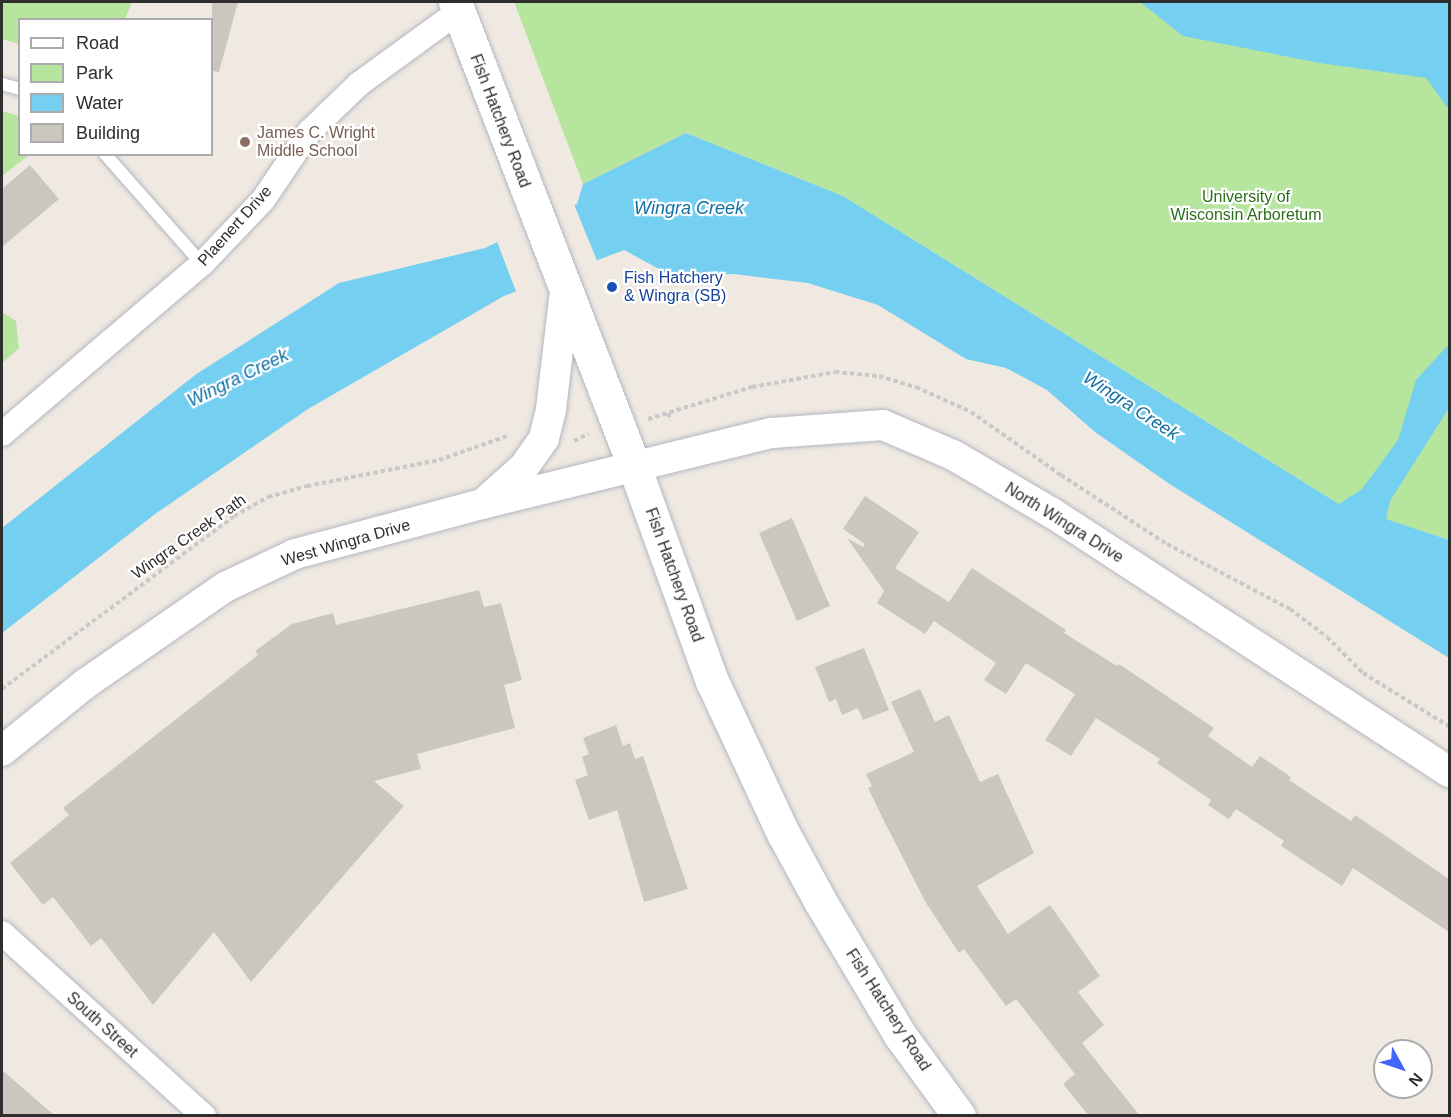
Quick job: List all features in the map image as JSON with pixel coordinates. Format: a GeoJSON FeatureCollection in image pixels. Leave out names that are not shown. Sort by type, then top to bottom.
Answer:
{"type":"FeatureCollection","features":[{"type":"Feature","properties":{"kind":"main road","name":"Fish Hatchery Road"},"geometry":{"type":"LineString","coordinates":[[457,6],[532,207],[634,466],[712,681],[783,833],[820,901],[900,1035],[959,1116]]}},
{"type":"Feature","properties":{"kind":"street","name":"Plaenert Drive"},"geometry":{"type":"LineString","coordinates":[[2,434],[202,264],[263,200],[309,132],[359,84],[457,6]]}},
{"type":"Feature","properties":{"kind":"street"},"geometry":{"type":"LineString","coordinates":[[482,504],[524,467],[537,452],[544,438],[551,410],[565,292]]}},
{"type":"Feature","properties":{"kind":"street","name":"North Wingra Drive"},"geometry":{"type":"LineString","coordinates":[[634,466],[772,433],[883,425],[953,455],[1052,513],[1449,772]]}},
{"type":"Feature","properties":{"kind":"street","name":"West Wingra Drive"},"geometry":{"type":"LineString","coordinates":[[2,751],[86,684],[225,586],[295,554],[634,466]]}},
{"type":"Feature","properties":{"kind":"street","name":"South Street"},"geometry":{"type":"LineString","coordinates":[[2,933],[204,1116]]}},
{"type":"Feature","properties":{"kind":"lane"},"geometry":{"type":"LineString","coordinates":[[2,84],[18,88]]}},
{"type":"Feature","properties":{"kind":"lane"},"geometry":{"type":"LineString","coordinates":[[107,156],[202,264]]}},
{"type":"Feature","properties":{"kind":"path"},"geometry":{"type":"LineString","coordinates":[[661,415],[668,413],[671,420]]}},
{"type":"Feature","properties":{"kind":"path","name":"Wingra Creek Path"},"geometry":{"type":"LineString","coordinates":[[2,689],[234,516],[268,497],[307,486],[440,460],[510,435]]}},
{"type":"Feature","properties":{"kind":"path"},"geometry":{"type":"LineString","coordinates":[[572,442],[585,435]]}},
{"type":"Feature","properties":{"kind":"green space"},"geometry":{"type":"Polygon","coordinates":[[[2,2],[132,2],[125,18],[18,18],[18,44],[2,39],[2,2]]]}},
{"type":"Feature","properties":{"kind":"green space","name":"University of Wisconsin Arboretum"},"geometry":{"type":"Polygon","coordinates":[[[514,2],[1449,2],[1449,540],[1339,504],[843,196],[686,133],[583,184],[514,2]]]}},
{"type":"Feature","properties":{"kind":"green space"},"geometry":{"type":"Polygon","coordinates":[[[2,111],[18,116],[18,156],[28,156],[2,176],[2,111]]]}},
{"type":"Feature","properties":{"kind":"green space"},"geometry":{"type":"Polygon","coordinates":[[[2,312],[16,321],[19,348],[2,363],[2,312]]]}},
{"type":"Feature","properties":{"kind":"water"},"geometry":{"type":"Polygon","coordinates":[[[1140,2],[1449,2],[1449,110],[1426,78],[1320,63],[1183,36],[1140,2]]]}},
{"type":"Feature","properties":{"kind":"water","name":"Wingra Creek"},"geometry":{"type":"Polygon","coordinates":[[[686,133],[843,196],[1339,504],[1362,489],[1398,440],[1416,380],[1449,344],[1449,408],[1390,501],[1386,519],[1449,540],[1449,658],[1168,483],[1095,432],[1047,390],[1006,368],[966,359],[878,305],[808,283],[734,274],[672,276],[624,250],[504,296],[308,409],[155,514],[2,633],[2,528],[195,375],[339,283],[485,248],[577,204],[583,184],[686,133]]]}},
{"type":"Feature","properties":{"kind":"pier"},"geometry":{"type":"Polygon","coordinates":[[[573,202],[598,263],[517,294],[496,239],[573,202]]]}},
{"type":"Feature","properties":{"kind":"building"},"geometry":{"type":"Polygon","coordinates":[[[212,2],[238,2],[219,72],[213,71],[212,2]]]}},
{"type":"Feature","properties":{"kind":"building"},"geometry":{"type":"Polygon","coordinates":[[[30,165],[59,199],[2,247],[2,189],[30,165]]]}},
{"type":"Feature","properties":{"kind":"building"},"geometry":{"type":"Polygon","coordinates":[[[865,496],[919,532],[895,568],[949,602],[972,568],[1066,630],[1064,633],[1117,666],[1119,664],[1214,728],[1208,736],[1252,767],[1260,756],[1291,777],[1289,780],[1351,821],[1355,815],[1449,879],[1449,932],[1353,868],[1342,886],[1281,846],[1284,841],[1236,809],[1229,819],[1208,805],[1211,800],[1157,763],[1160,759],[1096,718],[1071,756],[1045,740],[1075,694],[1026,663],[1006,694],[984,680],[996,663],[934,621],[925,634],[877,603],[884,591],[847,538],[863,547],[865,544],[843,529],[865,496]]]}},
{"type":"Feature","properties":{"kind":"building"},"geometry":{"type":"Polygon","coordinates":[[[792,518],[830,606],[797,621],[759,533],[792,518]]]}},
{"type":"Feature","properties":{"kind":"building"},"geometry":{"type":"Polygon","coordinates":[[[479,590],[484,607],[501,603],[522,680],[504,685],[515,728],[417,754],[421,769],[374,781],[404,806],[251,982],[214,932],[153,1005],[101,938],[91,946],[53,897],[43,905],[10,863],[69,815],[63,808],[258,655],[255,651],[292,624],[333,613],[336,625],[479,590]]]}},
{"type":"Feature","properties":{"kind":"building"},"geometry":{"type":"Polygon","coordinates":[[[864,648],[889,710],[863,720],[858,708],[842,715],[836,699],[829,702],[815,667],[864,648]]]}},
{"type":"Feature","properties":{"kind":"building"},"geometry":{"type":"Polygon","coordinates":[[[920,689],[935,722],[949,715],[980,782],[998,774],[1034,853],[977,886],[1008,934],[1050,905],[1100,976],[1078,992],[1104,1025],[1082,1043],[1140,1116],[1089,1116],[1063,1084],[1075,1074],[1016,999],[1006,1006],[964,949],[959,953],[926,903],[868,788],[872,786],[866,774],[914,752],[891,702],[920,689]]]}},
{"type":"Feature","properties":{"kind":"building"},"geometry":{"type":"Polygon","coordinates":[[[616,725],[623,746],[630,743],[635,759],[643,756],[688,889],[644,902],[617,810],[589,820],[575,780],[588,775],[582,757],[589,754],[583,738],[616,725]]]}},
{"type":"Feature","properties":{"kind":"building"},"geometry":{"type":"Polygon","coordinates":[[[2,1070],[55,1116],[2,1116],[2,1070]]]}},
{"type":"Feature","properties":{"kind":"place","name":"James C. Wright Middle School"},"geometry":{"type":"Point","coordinates":[245,142]}},
{"type":"Feature","properties":{"kind":"place","name":"Fish Hatchery & Wingra (SB)"},"geometry":{"type":"Point","coordinates":[612,287]}}]}
